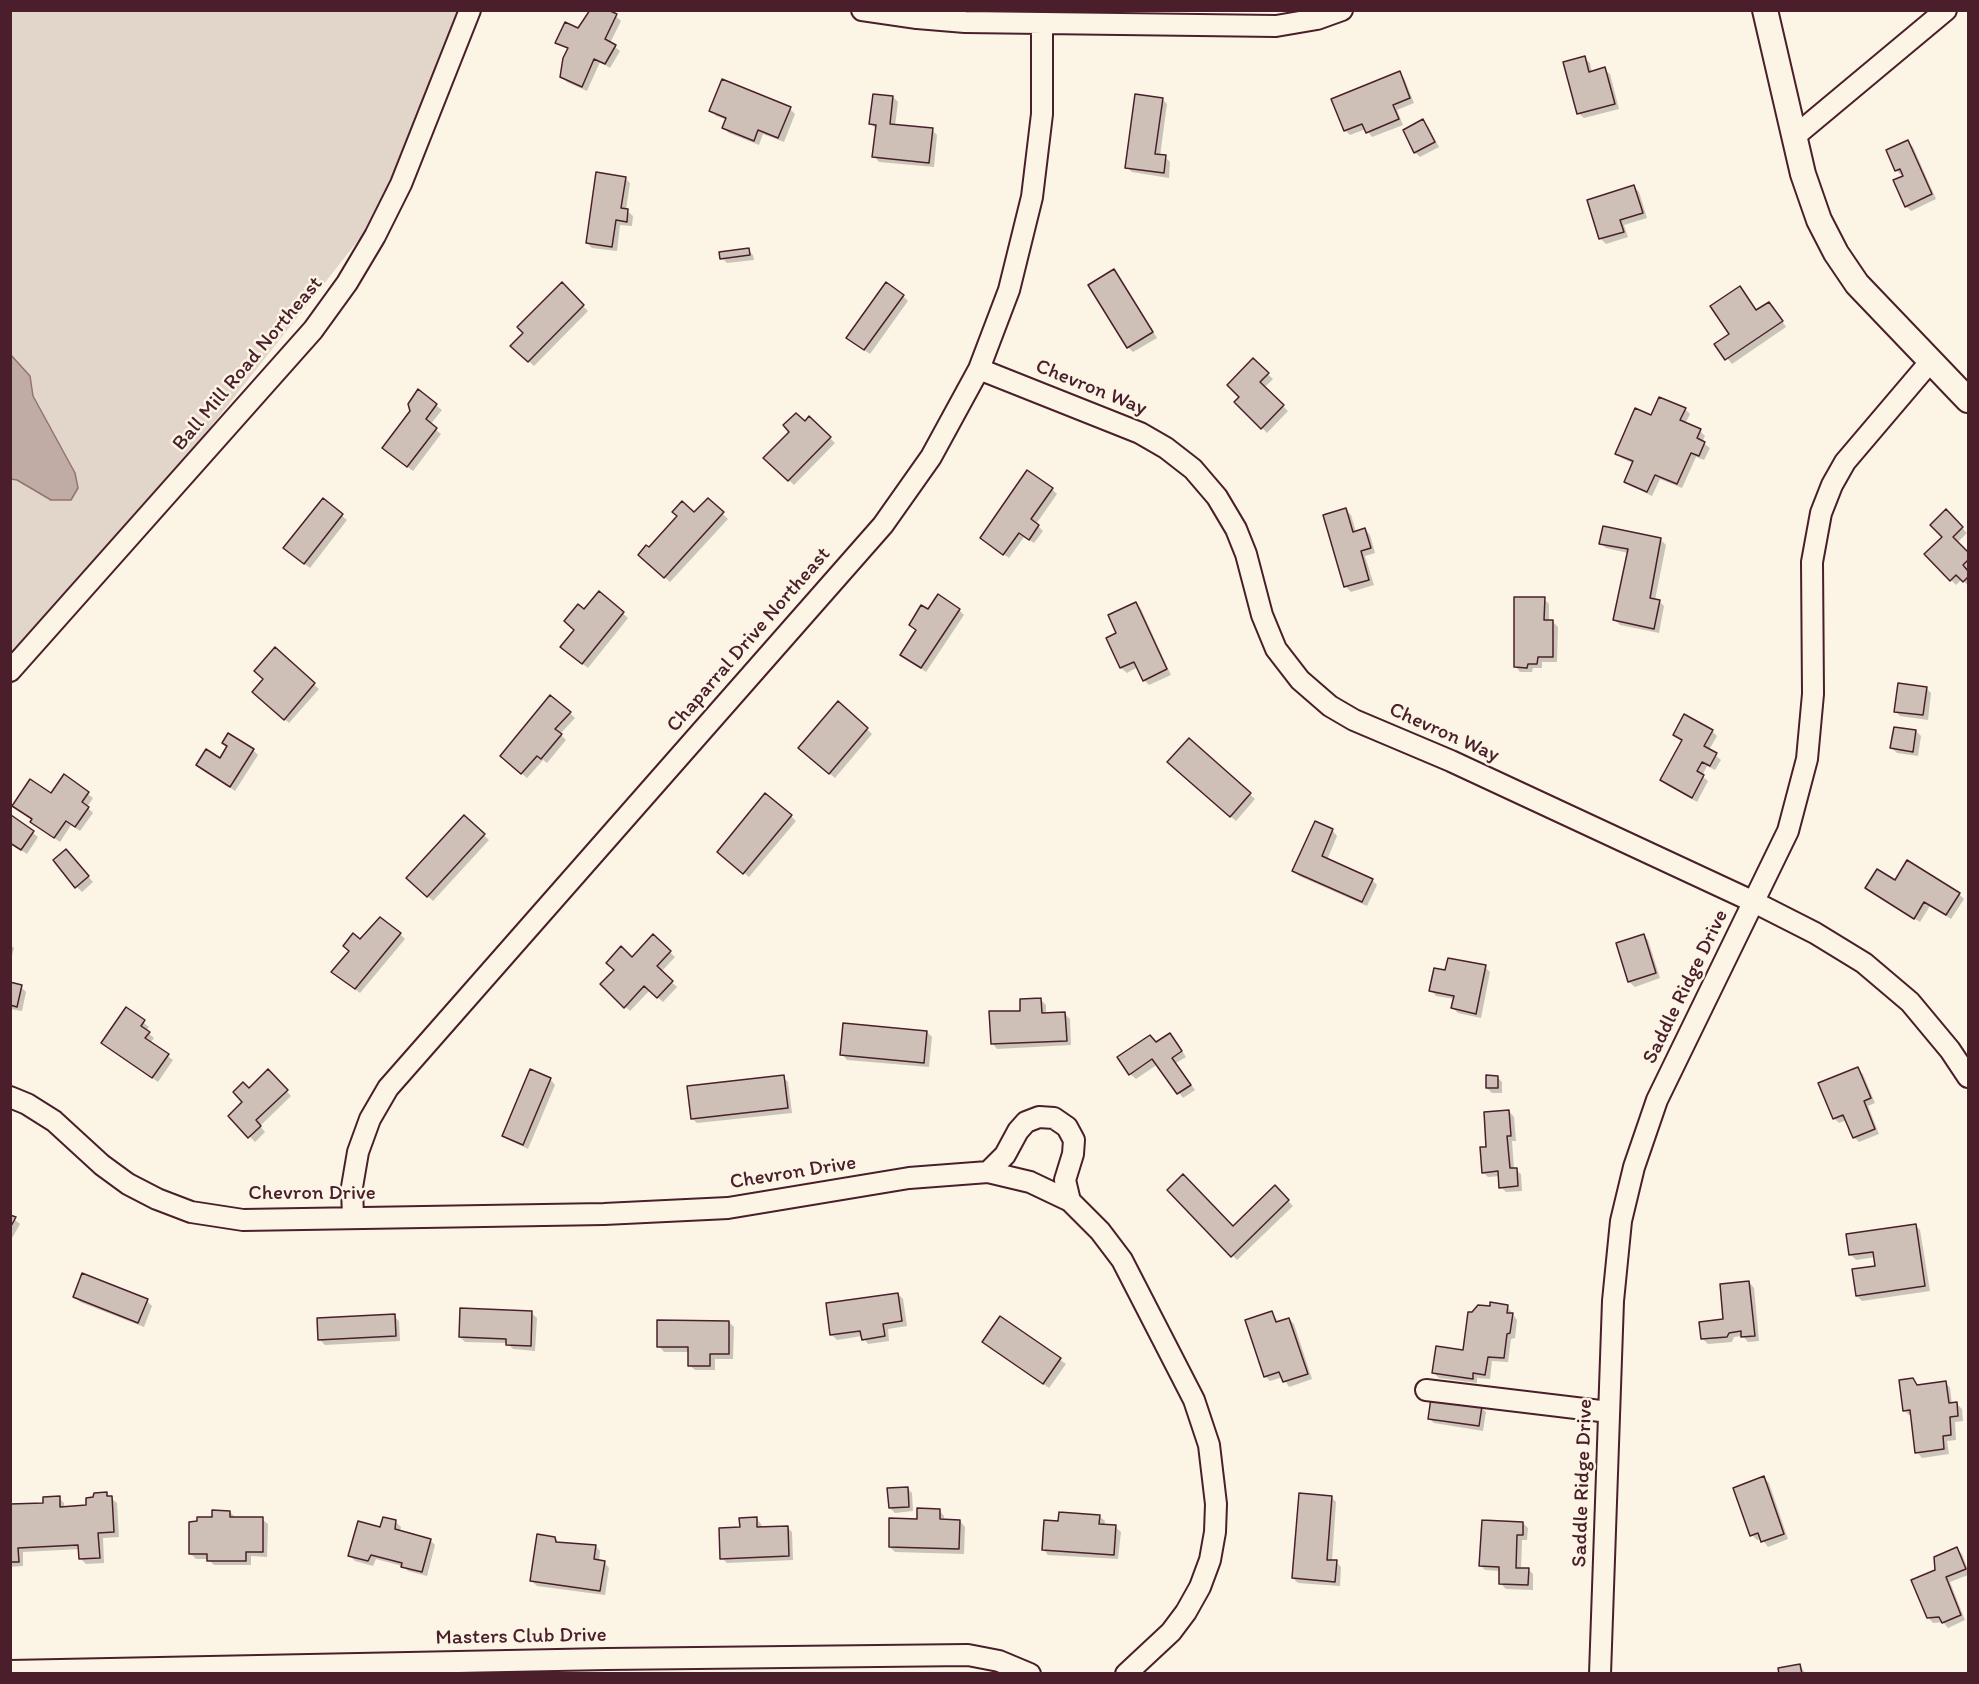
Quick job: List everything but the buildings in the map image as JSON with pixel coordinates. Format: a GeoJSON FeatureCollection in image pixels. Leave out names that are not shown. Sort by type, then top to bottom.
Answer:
{"type":"FeatureCollection","features":[{"type":"Feature","properties":{"kind":"street","name":"Ball Mill Road Northeast"},"geometry":{"type":"LineString","coordinates":[[10,671],[305,339],[347,283],[375,236],[400,184],[470,10]]}},
{"type":"Feature","properties":{"kind":"street"},"geometry":{"type":"LineString","coordinates":[[862,10],[965,22],[1276,26],[1317,20],[1342,10]]}},
{"type":"Feature","properties":{"kind":"street"},"geometry":{"type":"LineString","coordinates":[[1765,10],[1803,174],[1819,220],[1836,253],[1857,284],[1968,400]]}},
{"type":"Feature","properties":{"kind":"street"},"geometry":{"type":"LineString","coordinates":[[1795,136],[1946,10]]}},
{"type":"Feature","properties":{"kind":"street","name":"Chaparral Drive Northeast"},"geometry":{"type":"LineString","coordinates":[[353,1218],[352,1187],[358,1152],[370,1119],[388,1088],[883,525],[931,457],[979,369],[1009,290],[1032,197],[1042,114],[1042,23]]}},
{"type":"Feature","properties":{"kind":"street","name":"Saddle Ridge Drive"},"geometry":{"type":"LineString","coordinates":[[1600,1674],[1615,1278],[1621,1221],[1634,1167],[1658,1100],[1788,831],[1807,759],[1813,694],[1812,561],[1821,513],[1832,485],[1845,462],[1930,362]]}},
{"type":"Feature","properties":{"kind":"street","name":"Chevron Way"},"geometry":{"type":"LineString","coordinates":[[979,369],[1140,433],[1166,447],[1193,468],[1217,497],[1236,529],[1246,554],[1262,615],[1276,649],[1300,680],[1330,706],[1354,720],[1451,761],[1754,902],[1815,933],[1864,963],[1910,1002],[1950,1050],[1968,1077]]}},
{"type":"Feature","properties":{"kind":"street","name":"Chevron Drive"},"geometry":{"type":"LineString","coordinates":[[10,1097],[27,1104],[54,1121],[102,1165],[128,1184],[157,1199],[191,1212],[243,1220],[604,1214],[728,1208],[909,1178],[988,1172],[1030,1182],[1070,1201],[1100,1231],[1122,1260],[1194,1400],[1209,1444],[1216,1504],[1215,1532],[1210,1560],[1200,1587],[1186,1612],[1171,1632],[1126,1674]]}},
{"type":"Feature","properties":{"kind":"street"},"geometry":{"type":"LineString","coordinates":[[988,1172],[1005,1155],[1018,1131],[1026,1122],[1040,1117],[1054,1118],[1067,1127],[1074,1140],[1073,1154],[1065,1180],[1070,1201]]}},
{"type":"Feature","properties":{"kind":"street"},"geometry":{"type":"LineString","coordinates":[[1426,1390],[1609,1412]]}},
{"type":"Feature","properties":{"kind":"street","name":"Masters Club Drive"},"geometry":{"type":"LineString","coordinates":[[10,1671],[607,1666],[968,1654],[999,1661],[1030,1674]]}},
{"type":"Feature","properties":{"kind":"shaded area"},"geometry":{"type":"Polygon","coordinates":[[[11,11],[466,11],[372,223],[11,673],[11,11]]]}},
{"type":"Feature","properties":{"kind":"shaded area"},"geometry":{"type":"Polygon","coordinates":[[[10,354],[30,376],[33,396],[75,473],[78,488],[71,500],[51,500],[17,480],[11,479],[10,354]]]}}]}
